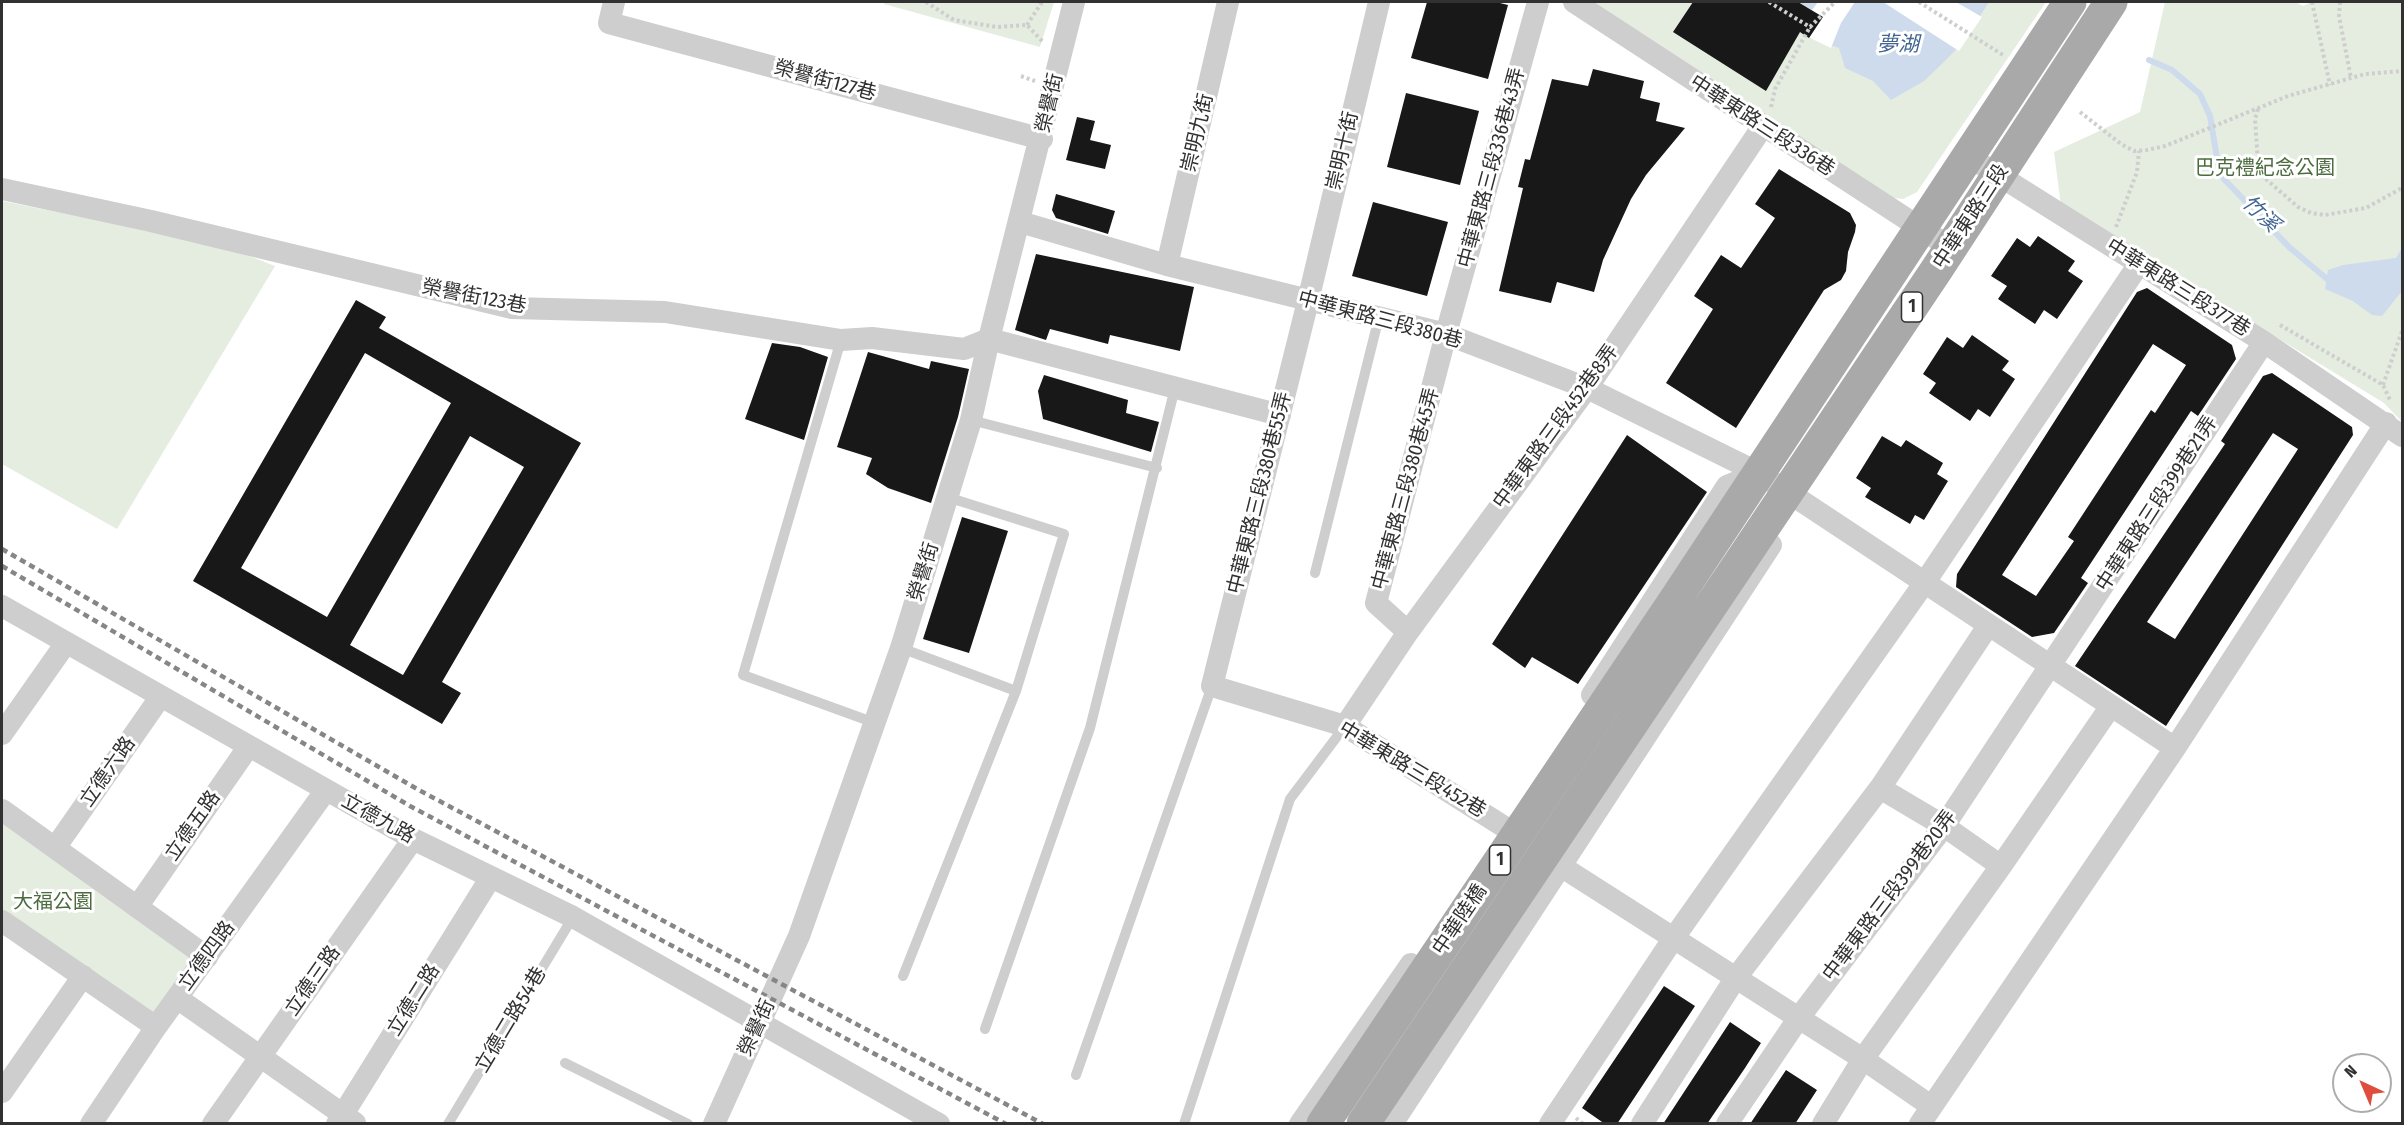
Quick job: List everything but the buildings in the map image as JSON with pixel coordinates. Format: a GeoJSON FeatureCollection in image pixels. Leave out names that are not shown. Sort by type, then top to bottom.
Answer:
{"type":"FeatureCollection","features":[{"type":"Feature","properties":{"kind":"main road","name":"中華東路三段"},"geometry":{"type":"LineString","coordinates":[[1677,597],[2070,2]]}},
{"type":"Feature","properties":{"kind":"main road","name":"中華東路三段"},"geometry":{"type":"LineString","coordinates":[[1708,610],[1951,248],[2110,2]]}},
{"type":"Feature","properties":{"kind":"main road","name":"中華陸橋"},"geometry":{"type":"LineString","coordinates":[[1323,1124],[1677,597]]}},
{"type":"Feature","properties":{"kind":"main road","name":"中華陸橋"},"geometry":{"type":"LineString","coordinates":[[1363,1124],[1708,610]]}},
{"type":"Feature","properties":{"kind":"street","name":"榮譽街"},"geometry":{"type":"LineString","coordinates":[[714,1124],[799,936],[901,648],[971,420],[989,339],[1074,2]]}},
{"type":"Feature","properties":{"kind":"street","name":"崇明九街"},"geometry":{"type":"LineString","coordinates":[[1167,265],[1228,2]]}},
{"type":"Feature","properties":{"kind":"street","name":"崇明十街"},"geometry":{"type":"LineString","coordinates":[[1308,301],[1378,2]]}},
{"type":"Feature","properties":{"kind":"street","name":"中華東路三段336巷43弄"},"geometry":{"type":"LineString","coordinates":[[1446,334],[1538,2]]}},
{"type":"Feature","properties":{"kind":"street","name":"中華東路三段336巷"},"geometry":{"type":"LineString","coordinates":[[1574,2],[1951,248]]}},
{"type":"Feature","properties":{"kind":"street","name":"榮譽街127巷"},"geometry":{"type":"LineString","coordinates":[[611,12],[1041,139]]}},
{"type":"Feature","properties":{"kind":"street","name":"中華東路三段452巷8弄"},"geometry":{"type":"LineString","coordinates":[[1345,726],[1408,632],[1587,388],[1763,126]]}},
{"type":"Feature","properties":{"kind":"street","name":"中華東路三段377巷"},"geometry":{"type":"LineString","coordinates":[[1968,156],[2264,342],[2394,429]]}},
{"type":"Feature","properties":{"kind":"street","name":"榮譽街123巷"},"geometry":{"type":"LineString","coordinates":[[2,189],[163,224],[512,308],[665,312],[841,340],[872,338],[964,349],[989,339]]}},
{"type":"Feature","properties":{"kind":"street","name":"中華東路三段380巷"},"geometry":{"type":"LineString","coordinates":[[1020,222],[1167,265],[1446,334],[1587,388],[1759,473],[2175,748]]}},
{"type":"Feature","properties":{"kind":"street"},"geometry":{"type":"LineString","coordinates":[[1550,1124],[1673,939],[1925,582],[2139,264]]}},
{"type":"Feature","properties":{"kind":"street","name":"中華東路三段380巷55弄"},"geometry":{"type":"LineString","coordinates":[[1212,686],[1308,301]]}},
{"type":"Feature","properties":{"kind":"street","name":"中華東路三段380巷45弄"},"geometry":{"type":"LineString","coordinates":[[1408,632],[1376,603],[1446,334]]}},
{"type":"Feature","properties":{"kind":"street"},"geometry":{"type":"LineString","coordinates":[[989,339],[1280,415]]}},
{"type":"Feature","properties":{"kind":"street","name":"中華東路三段399巷21弄"},"geometry":{"type":"LineString","coordinates":[[2051,667],[2264,342]]}},
{"type":"Feature","properties":{"kind":"street"},"geometry":{"type":"LineString","coordinates":[[1559,865],[1863,1059],[1926,1115],[2394,429]]}},
{"type":"Feature","properties":{"kind":"street"},"geometry":{"type":"LineString","coordinates":[[1300,1124],[1506,828],[1727,486],[1759,473]]}},
{"type":"Feature","properties":{"kind":"street"},"geometry":{"type":"LineString","coordinates":[[1392,1124],[1559,865],[1785,524],[1788,492]]}},
{"type":"Feature","properties":{"kind":"street","name":"立德九路"},"geometry":{"type":"LineString","coordinates":[[2,606],[413,839],[573,917],[939,1124]]}},
{"type":"Feature","properties":{"kind":"street"},"geometry":{"type":"LineString","coordinates":[[1642,1124],[1735,979],[1880,788],[1988,626]]}},
{"type":"Feature","properties":{"kind":"street"},"geometry":{"type":"LineString","coordinates":[[2,734],[66,643]]}},
{"type":"Feature","properties":{"kind":"street","name":"中華東路三段399巷20弄"},"geometry":{"type":"LineString","coordinates":[[1727,1124],[1798,1019],[1944,826],[2051,667]]}},
{"type":"Feature","properties":{"kind":"street","name":"中華東路三段452巷"},"geometry":{"type":"LineString","coordinates":[[1212,686],[1345,726],[1506,828]]}},
{"type":"Feature","properties":{"kind":"street","name":"立德六路"},"geometry":{"type":"LineString","coordinates":[[55,848],[161,696]]}},
{"type":"Feature","properties":{"kind":"street"},"geometry":{"type":"LineString","coordinates":[[1823,1124],[1863,1059],[2001,866],[2111,706]]}},
{"type":"Feature","properties":{"kind":"street","name":"立德五路"},"geometry":{"type":"LineString","coordinates":[[137,907],[249,746]]}},
{"type":"Feature","properties":{"kind":"street"},"geometry":{"type":"LineString","coordinates":[[1880,788],[1944,826],[2001,866]]}},
{"type":"Feature","properties":{"kind":"street","name":"立德四路"},"geometry":{"type":"LineString","coordinates":[[91,1124],[156,1027],[326,790]]}},
{"type":"Feature","properties":{"kind":"street"},"geometry":{"type":"LineString","coordinates":[[2,810],[207,957]]}},
{"type":"Feature","properties":{"kind":"street","name":"立德三路"},"geometry":{"type":"LineString","coordinates":[[213,1124],[413,839]]}},
{"type":"Feature","properties":{"kind":"street","name":"立德二路"},"geometry":{"type":"LineString","coordinates":[[345,1121],[490,877]]}},
{"type":"Feature","properties":{"kind":"street"},"geometry":{"type":"LineString","coordinates":[[2,921],[156,1027]]}},
{"type":"Feature","properties":{"kind":"street"},"geometry":{"type":"LineString","coordinates":[[2,1092],[83,976]]}},
{"type":"Feature","properties":{"kind":"street"},"geometry":{"type":"LineString","coordinates":[[177,998],[345,1121]]}},
{"type":"Feature","properties":{"kind":"lane"},"geometry":{"type":"LineString","coordinates":[[1315,573],[1379,317]]}},
{"type":"Feature","properties":{"kind":"lane"},"geometry":{"type":"LineString","coordinates":[[841,340],[743,675],[875,723]]}},
{"type":"Feature","properties":{"kind":"lane"},"geometry":{"type":"LineString","coordinates":[[985,1029],[1090,728],[1157,468],[1175,388]]}},
{"type":"Feature","properties":{"kind":"lane"},"geometry":{"type":"LineString","coordinates":[[971,420],[1157,468]]}},
{"type":"Feature","properties":{"kind":"lane"},"geometry":{"type":"LineString","coordinates":[[903,976],[1016,691],[1064,534],[947,497]]}},
{"type":"Feature","properties":{"kind":"lane"},"geometry":{"type":"LineString","coordinates":[[901,648],[1016,691]]}},
{"type":"Feature","properties":{"kind":"lane"},"geometry":{"type":"LineString","coordinates":[[1076,1075],[1212,686]]}},
{"type":"Feature","properties":{"kind":"lane"},"geometry":{"type":"LineString","coordinates":[[1184,1124],[1290,799],[1345,726]]}},
{"type":"Feature","properties":{"kind":"lane","name":"立德二路54巷"},"geometry":{"type":"LineString","coordinates":[[448,1124],[573,917]]}},
{"type":"Feature","properties":{"kind":"lane"},"geometry":{"type":"LineString","coordinates":[[566,1063],[688,1124]]}},
{"type":"Feature","properties":{"kind":"path"},"geometry":{"type":"LineString","coordinates":[[926,2],[954,20],[997,27],[1027,25],[1052,51],[1062,53]]}},
{"type":"Feature","properties":{"kind":"path"},"geometry":{"type":"LineString","coordinates":[[1027,25],[1042,2]]}},
{"type":"Feature","properties":{"kind":"path"},"geometry":{"type":"LineString","coordinates":[[1769,2],[1810,27]]}},
{"type":"Feature","properties":{"kind":"path"},"geometry":{"type":"LineString","coordinates":[[1763,126],[1775,89],[1810,27],[1835,2]]}},
{"type":"Feature","properties":{"kind":"path"},"geometry":{"type":"LineString","coordinates":[[1919,2],[2003,55]]}},
{"type":"Feature","properties":{"kind":"path"},"geometry":{"type":"LineString","coordinates":[[2312,2],[2330,85]]}},
{"type":"Feature","properties":{"kind":"path"},"geometry":{"type":"LineString","coordinates":[[2340,2],[2339,16],[2351,78]]}},
{"type":"Feature","properties":{"kind":"path"},"geometry":{"type":"LineString","coordinates":[[2080,112],[2121,144],[2139,151],[2164,146],[2288,96],[2365,74],[2403,71]]}},
{"type":"Feature","properties":{"kind":"path"},"geometry":{"type":"LineString","coordinates":[[2259,109],[2255,119],[2258,164],[2267,180],[2298,207],[2311,213],[2325,215],[2366,208],[2403,188]]}},
{"type":"Feature","properties":{"kind":"path"},"geometry":{"type":"LineString","coordinates":[[2116,228],[2137,172],[2139,151]]}},
{"type":"Feature","properties":{"kind":"path"},"geometry":{"type":"LineString","coordinates":[[2383,385],[2403,331]]}},
{"type":"Feature","properties":{"kind":"green space"},"geometry":{"type":"Polygon","coordinates":[[[884,2],[1054,2],[1040,47],[884,4],[884,2]]]}},
{"type":"Feature","properties":{"kind":"green space"},"geometry":{"type":"Polygon","coordinates":[[[1586,2],[2046,2],[1917,192],[1903,199],[1885,197],[1586,2]]]}},
{"type":"Feature","properties":{"kind":"green space","name":"巴克禮紀念公園"},"geometry":{"type":"Polygon","coordinates":[[[2165,2],[2295,2],[2303,6],[2311,2],[2402,2],[2402,422],[2384,403],[2061,206],[2054,152],[2140,112],[2165,2]]]}},
{"type":"Feature","properties":{"kind":"green space"},"geometry":{"type":"Polygon","coordinates":[[[2,201],[221,245],[275,266],[117,529],[2,464],[2,201]]]}},
{"type":"Feature","properties":{"kind":"green space","name":"大福公園"},"geometry":{"type":"Polygon","coordinates":[[[2,810],[207,957],[156,1027],[2,920],[2,810]]]}},
{"type":"Feature","properties":{"kind":"water","name":"夢湖"},"geometry":{"type":"Polygon","coordinates":[[[1753,2],[1989,2],[1963,42],[1944,62],[1924,81],[1891,100],[1873,81],[1845,68],[1839,48],[1809,38],[1753,2]]]}},
{"type":"Feature","properties":{"kind":"water"},"geometry":{"type":"Polygon","coordinates":[[[2402,248],[2402,291],[2382,316],[2372,315],[2353,301],[2325,289],[2328,270],[2343,265],[2396,258],[2402,248]]]}},
{"type":"Feature","properties":{"kind":"pier"},"geometry":{"type":"Polygon","coordinates":[[[1753,2],[1798,2],[1812,10],[1818,2],[1855,2],[1841,23],[1831,48],[1810,38],[1753,2]]]}},
{"type":"Feature","properties":{"kind":"pier"},"geometry":{"type":"Polygon","coordinates":[[[1883,2],[1956,2],[1982,17],[1959,51],[1883,2]]]}},
{"type":"Feature","properties":{"kind":"waterway","name":"竹溪"},"geometry":{"type":"LineString","coordinates":[[2149,60],[2172,70],[2200,94],[2210,116],[2218,164],[2224,179],[2289,247],[2327,279]]}},
{"type":"Feature","properties":{"kind":"railway"},"geometry":{"type":"LineString","coordinates":[[2,549],[417,789],[1043,1124]]}},
{"type":"Feature","properties":{"kind":"railway"},"geometry":{"type":"LineString","coordinates":[[2,566],[410,806],[1006,1124]]}}]}
